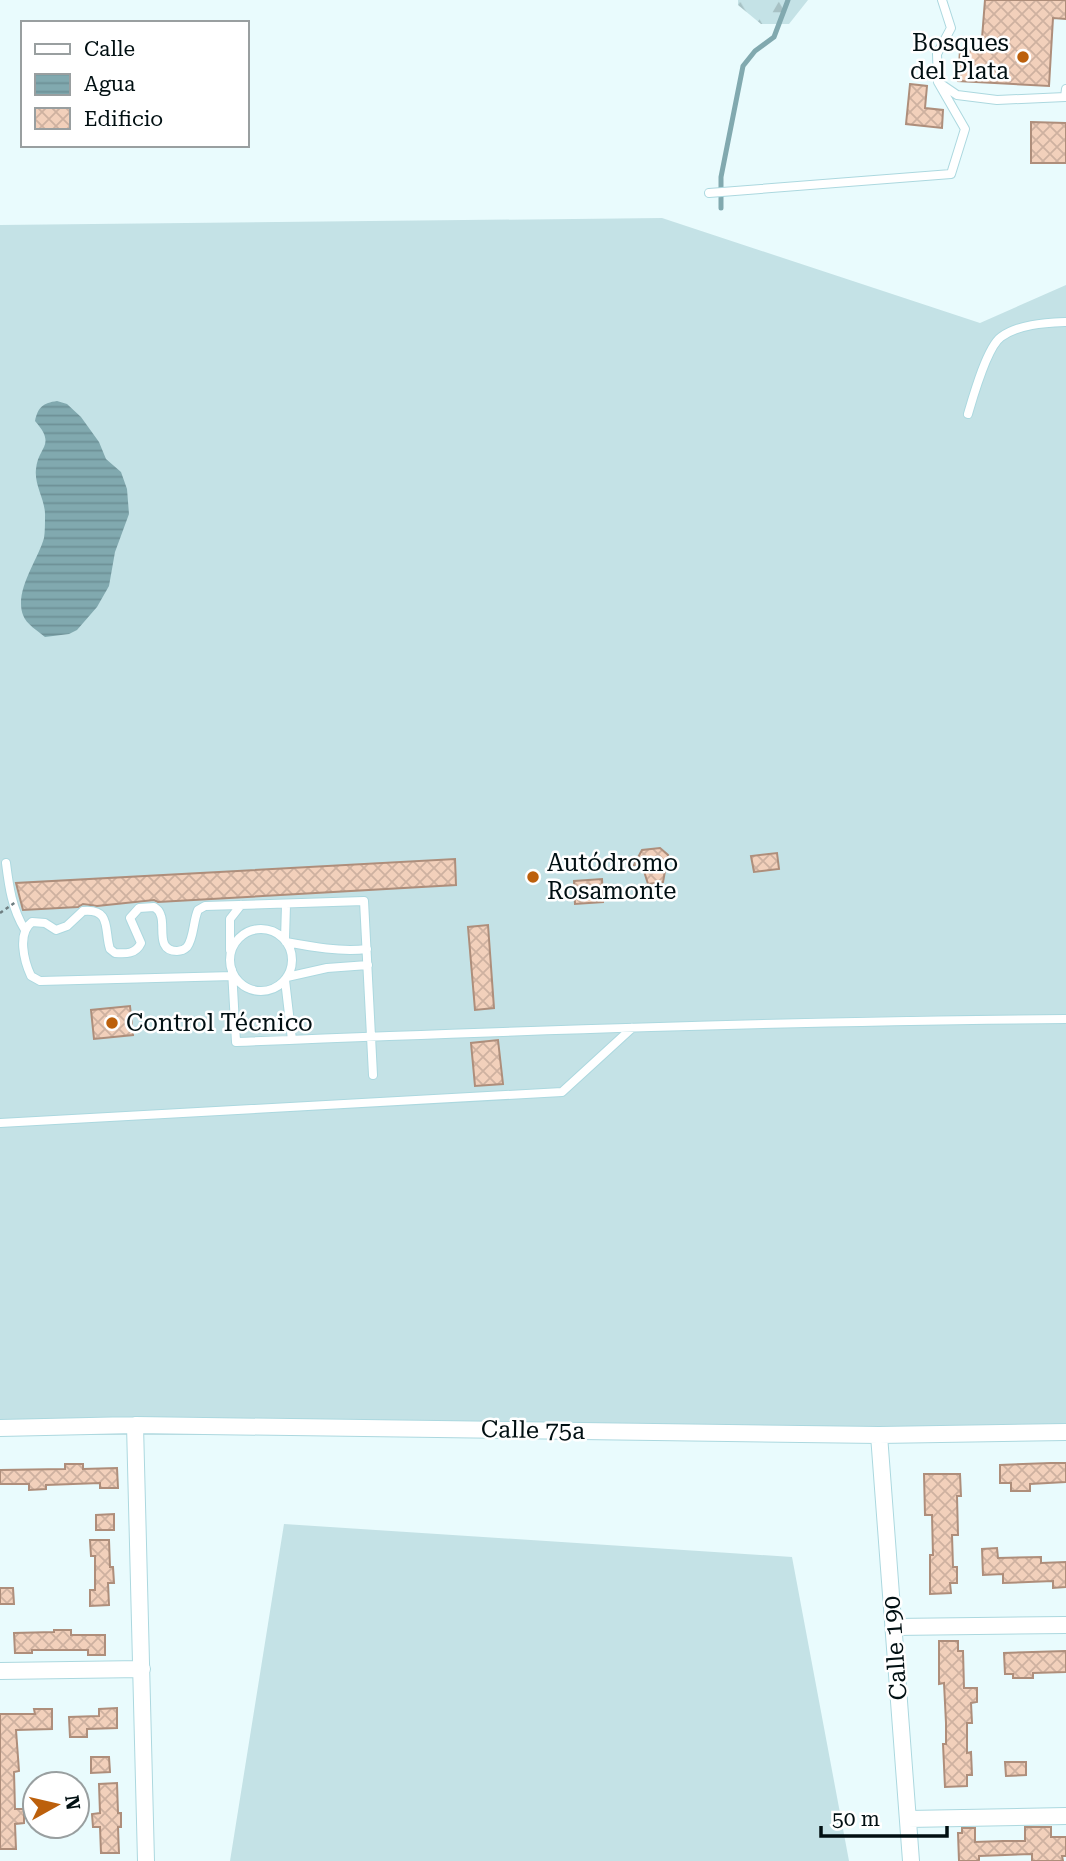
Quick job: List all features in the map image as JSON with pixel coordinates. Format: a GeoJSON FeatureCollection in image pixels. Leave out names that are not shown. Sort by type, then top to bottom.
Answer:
{"type":"FeatureCollection","features":[{"type":"Feature","properties":{"kind":"street","name":"Calle 75a"},"geometry":{"type":"LineString","coordinates":[[0,1428],[135,1425],[879,1435],[1066,1432]]}},
{"type":"Feature","properties":{"kind":"street"},"geometry":{"type":"LineString","coordinates":[[135,1425],[146,1861]]}},
{"type":"Feature","properties":{"kind":"street","name":"Calle 190"},"geometry":{"type":"LineString","coordinates":[[879,1435],[911,1861]]}},
{"type":"Feature","properties":{"kind":"street"},"geometry":{"type":"LineString","coordinates":[[894,1627],[1066,1625]]}},
{"type":"Feature","properties":{"kind":"street"},"geometry":{"type":"LineString","coordinates":[[0,1671],[142,1669]]}},
{"type":"Feature","properties":{"kind":"street"},"geometry":{"type":"LineString","coordinates":[[908,1819],[1066,1816]]}},
{"type":"Feature","properties":{"kind":"lane"},"geometry":{"type":"LineString","coordinates":[[709,194],[951,174],[965,129],[937,82],[937,54],[951,28],[942,0]]}},
{"type":"Feature","properties":{"kind":"lane"},"geometry":{"type":"LineString","coordinates":[[937,82],[957,94],[997,100],[1065,97],[1066,89]]}},
{"type":"Feature","properties":{"kind":"lane"},"geometry":{"type":"LineString","coordinates":[[968,414],[984,367],[999,338],[1028,326],[1066,322]]}},
{"type":"Feature","properties":{"kind":"lane"},"geometry":{"type":"LineString","coordinates":[[6,863],[9,890],[17,917],[25,930],[24,951],[27,967],[31,976],[40,981],[232,973]]}},
{"type":"Feature","properties":{"kind":"lane"},"geometry":{"type":"LineString","coordinates":[[25,930],[32,922],[39,921],[56,930],[62,929],[83,912],[95,912],[101,914],[106,922],[110,949],[115,953],[133,953],[141,943],[130,918],[139,908],[154,907],[162,918],[162,940],[172,951],[180,951],[186,948],[190,940],[198,910],[205,906],[365,901],[373,1075]]}},
{"type":"Feature","properties":{"kind":"lane"},"geometry":{"type":"LineString","coordinates":[[241,905],[230,919],[236,1042],[632,1028],[1066,1019]]}},
{"type":"Feature","properties":{"kind":"lane"},"geometry":{"type":"LineString","coordinates":[[286,905],[286,940],[292,957],[286,979],[292,1040]]}},
{"type":"Feature","properties":{"kind":"lane"},"geometry":{"type":"LineString","coordinates":[[230,956],[235,943],[244,934],[255,929],[275,932],[286,940],[323,948],[351,951],[367,949]]}},
{"type":"Feature","properties":{"kind":"lane"},"geometry":{"type":"LineString","coordinates":[[232,973],[242,985],[264,991],[276,988],[286,979],[327,968],[368,965]]}},
{"type":"Feature","properties":{"kind":"lane"},"geometry":{"type":"LineString","coordinates":[[0,1123],[562,1092],[632,1028]]}},
{"type":"Feature","properties":{"kind":"path"},"geometry":{"type":"LineString","coordinates":[[0,913],[17,901]]}},
{"type":"Feature","properties":{"kind":"green space"},"geometry":{"type":"Polygon","coordinates":[[[738,0],[808,0],[789,24],[761,24],[738,5],[738,0]]]}},
{"type":"Feature","properties":{"kind":"green space","name":"Autódromo Rosamonte"},"geometry":{"type":"Polygon","coordinates":[[[662,218],[980,323],[1066,285],[1066,1432],[879,1435],[0,1435],[0,225],[662,218]]]}},
{"type":"Feature","properties":{"kind":"green space"},"geometry":{"type":"Polygon","coordinates":[[[284,1524],[792,1557],[849,1861],[230,1861],[284,1524]]]}},
{"type":"Feature","properties":{"kind":"water"},"geometry":{"type":"Polygon","coordinates":[[[57,401],[67,404],[81,417],[99,442],[106,459],[121,472],[127,489],[129,514],[115,552],[109,586],[97,607],[77,630],[69,634],[45,637],[27,621],[21,606],[24,586],[45,533],[45,511],[36,469],[46,441],[35,421],[42,407],[57,401]]]}},
{"type":"Feature","properties":{"kind":"building"},"geometry":{"type":"Polygon","coordinates":[[[985,0],[1066,0],[1066,19],[1053,18],[1049,86],[958,81],[960,50],[981,51],[985,0]]]}},
{"type":"Feature","properties":{"kind":"building"},"geometry":{"type":"Polygon","coordinates":[[[910,84],[927,86],[925,108],[943,110],[942,128],[906,124],[910,84]]]}},
{"type":"Feature","properties":{"kind":"building"},"geometry":{"type":"Polygon","coordinates":[[[1031,122],[1066,123],[1066,163],[1031,163],[1031,122]]]}},
{"type":"Feature","properties":{"kind":"building"},"geometry":{"type":"Polygon","coordinates":[[[660,848],[668,855],[663,882],[648,884],[642,865],[634,865],[642,850],[660,848]]]}},
{"type":"Feature","properties":{"kind":"building"},"geometry":{"type":"Polygon","coordinates":[[[777,853],[779,869],[754,872],[751,856],[777,853]]]}},
{"type":"Feature","properties":{"kind":"building"},"geometry":{"type":"Polygon","coordinates":[[[455,859],[456,885],[158,902],[154,900],[97,906],[83,904],[78,907],[23,910],[16,883],[455,859]]]}},
{"type":"Feature","properties":{"kind":"building"},"geometry":{"type":"Polygon","coordinates":[[[602,879],[603,902],[575,904],[574,881],[602,879]]]}},
{"type":"Feature","properties":{"kind":"building"},"geometry":{"type":"Polygon","coordinates":[[[488,925],[494,1008],[475,1010],[468,927],[488,925]]]}},
{"type":"Feature","properties":{"kind":"building","name":"Control Técnico"},"geometry":{"type":"Polygon","coordinates":[[[130,1006],[133,1035],[94,1039],[91,1010],[130,1006]]]}},
{"type":"Feature","properties":{"kind":"building"},"geometry":{"type":"Polygon","coordinates":[[[498,1040],[503,1084],[475,1086],[471,1043],[498,1040]]]}},
{"type":"Feature","properties":{"kind":"building"},"geometry":{"type":"Polygon","coordinates":[[[1066,1463],[1066,1482],[1030,1484],[1030,1491],[1011,1491],[1011,1483],[1000,1483],[1000,1465],[1066,1463]]]}},
{"type":"Feature","properties":{"kind":"building"},"geometry":{"type":"Polygon","coordinates":[[[65,1464],[83,1464],[83,1469],[117,1468],[118,1488],[100,1488],[100,1483],[46,1485],[46,1489],[29,1490],[29,1484],[0,1484],[0,1470],[65,1469],[65,1464]]]}},
{"type":"Feature","properties":{"kind":"building"},"geometry":{"type":"Polygon","coordinates":[[[924,1474],[960,1474],[961,1496],[957,1496],[958,1535],[952,1535],[953,1567],[957,1567],[957,1583],[950,1583],[951,1593],[930,1594],[932,1515],[925,1515],[924,1474]]]}},
{"type":"Feature","properties":{"kind":"building"},"geometry":{"type":"Polygon","coordinates":[[[114,1514],[114,1530],[96,1530],[96,1515],[114,1514]]]}},
{"type":"Feature","properties":{"kind":"building"},"geometry":{"type":"Polygon","coordinates":[[[90,1540],[109,1540],[110,1567],[113,1567],[114,1583],[108,1583],[109,1605],[90,1606],[90,1590],[95,1590],[95,1556],[91,1556],[90,1540]]]}},
{"type":"Feature","properties":{"kind":"building"},"geometry":{"type":"Polygon","coordinates":[[[997,1548],[998,1558],[1041,1557],[1041,1563],[1066,1562],[1066,1587],[1053,1588],[1053,1581],[1003,1583],[1003,1574],[983,1575],[982,1549],[997,1548]]]}},
{"type":"Feature","properties":{"kind":"building"},"geometry":{"type":"Polygon","coordinates":[[[0,1588],[13,1588],[14,1604],[0,1604],[0,1588]]]}},
{"type":"Feature","properties":{"kind":"building"},"geometry":{"type":"Polygon","coordinates":[[[71,1630],[71,1635],[105,1635],[105,1655],[88,1655],[88,1650],[32,1650],[32,1653],[15,1653],[14,1633],[71,1630]]]}},
{"type":"Feature","properties":{"kind":"building"},"geometry":{"type":"Polygon","coordinates":[[[939,1641],[958,1641],[958,1651],[963,1651],[964,1688],[977,1688],[977,1702],[971,1703],[972,1723],[967,1723],[967,1753],[971,1752],[972,1775],[967,1775],[967,1786],[945,1787],[943,1744],[946,1744],[946,1723],[944,1683],[939,1684],[939,1641]]]}},
{"type":"Feature","properties":{"kind":"building"},"geometry":{"type":"Polygon","coordinates":[[[1066,1651],[1066,1672],[1033,1673],[1033,1678],[1013,1678],[1013,1674],[1005,1674],[1004,1653],[1066,1651]]]}},
{"type":"Feature","properties":{"kind":"building"},"geometry":{"type":"Polygon","coordinates":[[[117,1708],[117,1728],[87,1729],[87,1737],[70,1737],[69,1717],[99,1716],[99,1709],[117,1708]]]}},
{"type":"Feature","properties":{"kind":"building"},"geometry":{"type":"Polygon","coordinates":[[[34,1709],[52,1709],[52,1729],[16,1730],[19,1771],[14,1772],[15,1809],[21,1809],[21,1823],[15,1824],[16,1849],[0,1849],[0,1714],[35,1714],[34,1709]]]}},
{"type":"Feature","properties":{"kind":"building"},"geometry":{"type":"Polygon","coordinates":[[[91,1757],[109,1757],[110,1772],[91,1773],[91,1757]]]}},
{"type":"Feature","properties":{"kind":"building"},"geometry":{"type":"Polygon","coordinates":[[[1005,1762],[1026,1762],[1026,1775],[1006,1776],[1005,1762]]]}},
{"type":"Feature","properties":{"kind":"building"},"geometry":{"type":"Polygon","coordinates":[[[117,1783],[118,1813],[121,1813],[121,1827],[118,1827],[119,1853],[101,1853],[100,1827],[93,1827],[92,1814],[100,1813],[99,1784],[117,1783]]]}},
{"type":"Feature","properties":{"kind":"building"},"geometry":{"type":"Polygon","coordinates":[[[1025,1827],[1051,1827],[1051,1837],[1066,1837],[1066,1856],[1062,1856],[1063,1861],[1032,1861],[1032,1854],[979,1856],[976,1861],[959,1861],[958,1833],[962,1833],[962,1828],[975,1828],[975,1842],[1025,1841],[1025,1827]]]}},
{"type":"Feature","properties":{"kind":"waterway"},"geometry":{"type":"LineString","coordinates":[[721,208],[721,177],[743,66],[755,51],[774,37],[788,0]]}},
{"type":"Feature","properties":{"kind":"place","name":"Bosques del Plata"},"geometry":{"type":"Point","coordinates":[1023,57]}},
{"type":"Feature","properties":{"kind":"place","name":"Autódromo Rosamonte"},"geometry":{"type":"Point","coordinates":[533,877]}},
{"type":"Feature","properties":{"kind":"place","name":"Control Técnico"},"geometry":{"type":"Point","coordinates":[112,1023]}}]}
